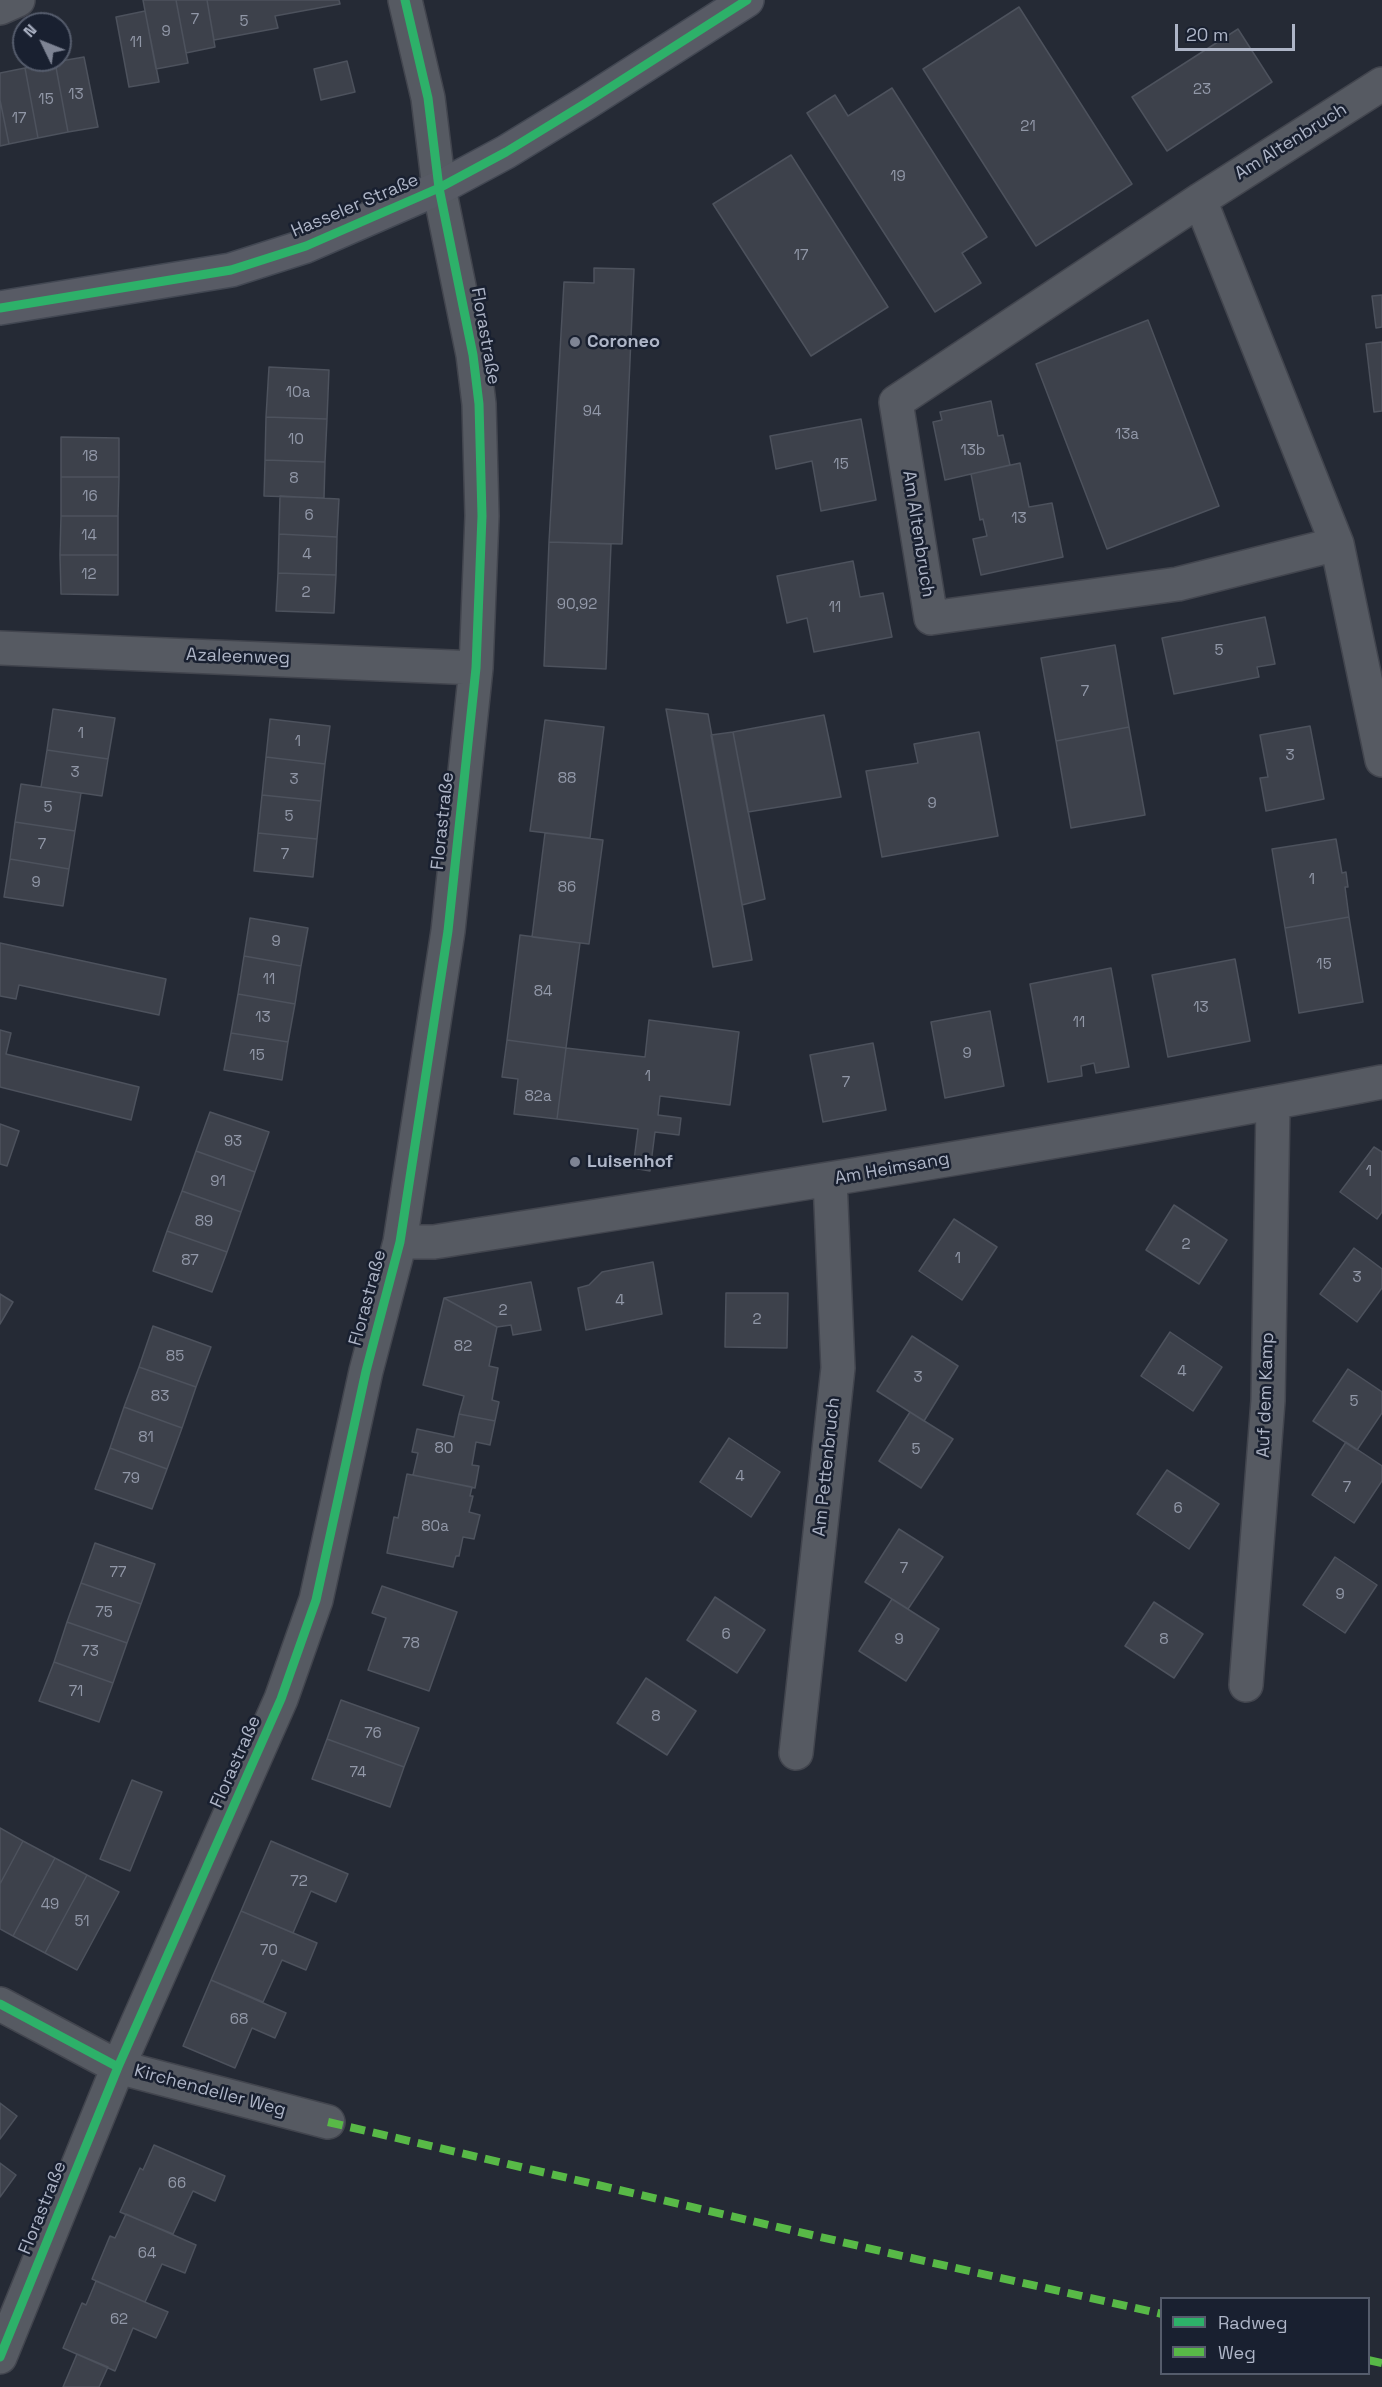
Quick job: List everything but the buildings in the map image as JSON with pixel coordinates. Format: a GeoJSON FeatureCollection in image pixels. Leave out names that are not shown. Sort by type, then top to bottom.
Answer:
{"type":"FeatureCollection","features":[{"type":"Feature","properties":{"kind":"main road","name":"Hasseler Straße"},"geometry":{"type":"LineString","coordinates":[[0,308],[231,270],[306,246],[439,188],[507,152],[747,0]]}},
{"type":"Feature","properties":{"kind":"street"},"geometry":{"type":"LineString","coordinates":[[0,8],[18,0]]}},
{"type":"Feature","properties":{"kind":"street","name":"Florastraße"},"geometry":{"type":"LineString","coordinates":[[0,2357],[118,2067],[282,1700],[316,1600],[366,1371],[400,1242],[447,931],[476,668],[482,516],[479,404],[472,355],[439,188],[428,98],[405,0]]}},
{"type":"Feature","properties":{"kind":"street","name":"Am Altenbruch"},"geometry":{"type":"LineString","coordinates":[[1337,544],[1178,584],[932,618],[896,402],[1200,200],[1382,84]]}},
{"type":"Feature","properties":{"kind":"street"},"geometry":{"type":"LineString","coordinates":[[1200,200],[1337,544],[1382,760]]}},
{"type":"Feature","properties":{"kind":"street","name":"Azaleenweg"},"geometry":{"type":"LineString","coordinates":[[0,648],[476,668]]}},
{"type":"Feature","properties":{"kind":"street","name":"Am Heimsang"},"geometry":{"type":"LineString","coordinates":[[400,1242],[434,1242],[830,1180],[1273,1104],[1382,1082]]}},
{"type":"Feature","properties":{"kind":"street","name":"Auf dem Kamp"},"geometry":{"type":"LineString","coordinates":[[1246,1685],[1268,1401],[1273,1104]]}},
{"type":"Feature","properties":{"kind":"street","name":"Am Pettenbruch"},"geometry":{"type":"LineString","coordinates":[[796,1754],[838,1368],[830,1180]]}},
{"type":"Feature","properties":{"kind":"street","name":"Kirchendeller Weg"},"geometry":{"type":"LineString","coordinates":[[0,2004],[118,2067],[328,2122]]}},
{"type":"Feature","properties":{"kind":"marked path"},"geometry":{"type":"LineString","coordinates":[[328,2122],[1160,2314]]}},
{"type":"Feature","properties":{"kind":"marked path"},"geometry":{"type":"LineString","coordinates":[[1370,2360],[1382,2363]]}},
{"type":"Feature","properties":{"kind":"cycle path"},"geometry":{"type":"LineString","coordinates":[[0,2357],[118,2067],[281,1699],[316,1600],[366,1371],[400,1242],[448,931],[476,668],[482,516],[479,404],[473,355],[439,188],[428,98],[405,0]]}},
{"type":"Feature","properties":{"kind":"cycle path"},"geometry":{"type":"LineString","coordinates":[[0,308],[231,270],[306,246],[439,188],[506,152],[747,0]]}},
{"type":"Feature","properties":{"kind":"cycle path"},"geometry":{"type":"LineString","coordinates":[[0,2004],[118,2067]]}},
{"type":"Feature","properties":{"kind":"place","name":"Coroneo"},"geometry":{"type":"Point","coordinates":[575,342]}},
{"type":"Feature","properties":{"kind":"place","name":"Luisenhof"},"geometry":{"type":"Point","coordinates":[575,1162]}}]}
